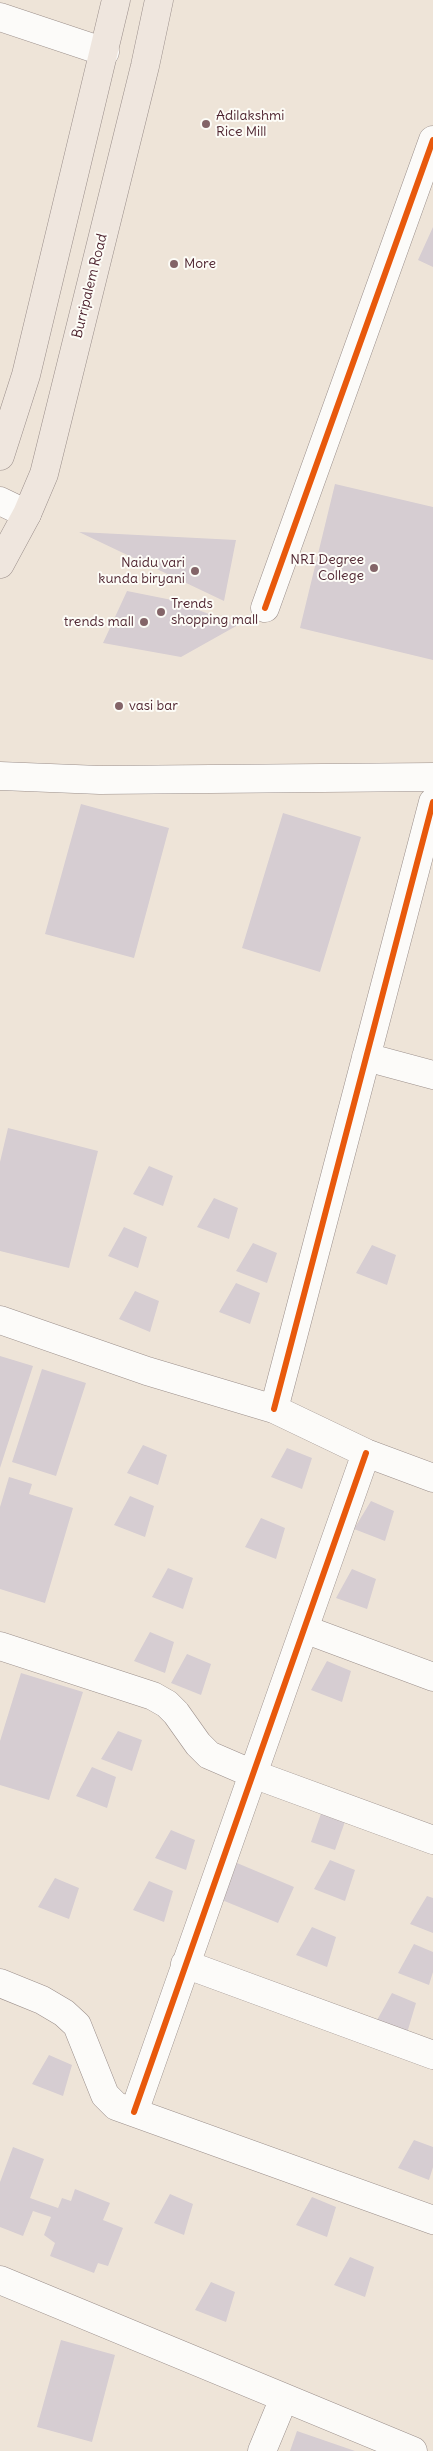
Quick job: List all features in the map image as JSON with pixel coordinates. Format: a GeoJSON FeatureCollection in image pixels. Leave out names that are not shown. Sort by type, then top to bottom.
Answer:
{"type":"FeatureCollection","features":[{"type":"Feature","properties":{"kind":"main road"},"geometry":{"type":"LineString","coordinates":[[0,456],[26,375],[116,0]]}},
{"type":"Feature","properties":{"kind":"main road","name":"Burripalem Road"},"geometry":{"type":"LineString","coordinates":[[0,564],[28,514],[44,474],[145,66],[158,0]]}},
{"type":"Feature","properties":{"kind":"street"},"geometry":{"type":"LineString","coordinates":[[0,17],[105,52]]}},
{"type":"Feature","properties":{"kind":"street"},"geometry":{"type":"LineString","coordinates":[[265,608],[433,140]]}},
{"type":"Feature","properties":{"kind":"street"},"geometry":{"type":"LineString","coordinates":[[0,502],[28,514]]}},
{"type":"Feature","properties":{"kind":"street"},"geometry":{"type":"LineString","coordinates":[[0,776],[100,780],[433,777]]}},
{"type":"Feature","properties":{"kind":"street"},"geometry":{"type":"LineString","coordinates":[[274,1409],[433,802]]}},
{"type":"Feature","properties":{"kind":"street"},"geometry":{"type":"LineString","coordinates":[[366,1057],[433,1075]]}},
{"type":"Feature","properties":{"kind":"street"},"geometry":{"type":"LineString","coordinates":[[0,1320],[147,1371],[274,1409],[366,1453],[433,1478]]}},
{"type":"Feature","properties":{"kind":"street"},"geometry":{"type":"LineString","coordinates":[[134,2112],[366,1453]]}},
{"type":"Feature","properties":{"kind":"street"},"geometry":{"type":"LineString","coordinates":[[304,1629],[433,1677]]}},
{"type":"Feature","properties":{"kind":"street"},"geometry":{"type":"LineString","coordinates":[[0,1646],[153,1696],[167,1704],[176,1713],[209,1756],[433,1840]]}},
{"type":"Feature","properties":{"kind":"street"},"geometry":{"type":"LineString","coordinates":[[185,1964],[433,2055]]}},
{"type":"Feature","properties":{"kind":"street"},"geometry":{"type":"LineString","coordinates":[[0,1983],[42,2000],[64,2013],[77,2025],[105,2094],[116,2106],[433,2220]]}},
{"type":"Feature","properties":{"kind":"street"},"geometry":{"type":"LineString","coordinates":[[0,2280],[413,2451]]}},
{"type":"Feature","properties":{"kind":"street"},"geometry":{"type":"LineString","coordinates":[[262,2451],[284,2398]]}},
{"type":"Feature","properties":{"kind":"building"},"geometry":{"type":"Polygon","coordinates":[[[433,227],[433,267],[418,260],[433,227]]]}},
{"type":"Feature","properties":{"kind":"building","name":"NRI Degree College"},"geometry":{"type":"Polygon","coordinates":[[[335,484],[433,507],[433,660],[300,628],[335,484]]]}},
{"type":"Feature","properties":{"kind":"building","name":"Naidu vari kunda biryani"},"geometry":{"type":"Polygon","coordinates":[[[79,532],[236,540],[224,601],[79,532]]]}},
{"type":"Feature","properties":{"kind":"building","name":"Trends shopping mall"},"geometry":{"type":"Polygon","coordinates":[[[127,591],[172,600],[238,625],[181,657],[103,643],[127,591]]]}},
{"type":"Feature","properties":{"kind":"building"},"geometry":{"type":"Polygon","coordinates":[[[81,804],[169,828],[134,958],[45,934],[81,804]]]}},
{"type":"Feature","properties":{"kind":"building"},"geometry":{"type":"Polygon","coordinates":[[[283,813],[361,837],[320,972],[242,948],[283,813]]]}},
{"type":"Feature","properties":{"kind":"building"},"geometry":{"type":"Polygon","coordinates":[[[8,1128],[98,1151],[69,1268],[0,1251],[0,1162],[8,1128]]]}},
{"type":"Feature","properties":{"kind":"building"},"geometry":{"type":"Polygon","coordinates":[[[149,1166],[173,1176],[163,1206],[133,1194],[149,1166]]]}},
{"type":"Feature","properties":{"kind":"building"},"geometry":{"type":"Polygon","coordinates":[[[214,1198],[238,1208],[229,1239],[197,1227],[214,1198]]]}},
{"type":"Feature","properties":{"kind":"building"},"geometry":{"type":"Polygon","coordinates":[[[124,1227],[147,1237],[138,1268],[108,1256],[124,1227]]]}},
{"type":"Feature","properties":{"kind":"building"},"geometry":{"type":"Polygon","coordinates":[[[253,1243],[277,1253],[267,1283],[236,1271],[253,1243]]]}},
{"type":"Feature","properties":{"kind":"building"},"geometry":{"type":"Polygon","coordinates":[[[372,1245],[396,1255],[387,1285],[356,1273],[372,1245]]]}},
{"type":"Feature","properties":{"kind":"building"},"geometry":{"type":"Polygon","coordinates":[[[236,1283],[260,1293],[250,1324],[219,1312],[236,1283]]]}},
{"type":"Feature","properties":{"kind":"building"},"geometry":{"type":"Polygon","coordinates":[[[135,1291],[159,1301],[150,1332],[119,1319],[135,1291]]]}},
{"type":"Feature","properties":{"kind":"building"},"geometry":{"type":"Polygon","coordinates":[[[0,1356],[33,1366],[0,1468],[0,1356]]]}},
{"type":"Feature","properties":{"kind":"building"},"geometry":{"type":"Polygon","coordinates":[[[42,1369],[86,1383],[56,1476],[12,1462],[42,1369]]]}},
{"type":"Feature","properties":{"kind":"building"},"geometry":{"type":"Polygon","coordinates":[[[143,1445],[167,1455],[158,1485],[127,1473],[143,1445]]]}},
{"type":"Feature","properties":{"kind":"building"},"geometry":{"type":"Polygon","coordinates":[[[287,1448],[312,1458],[302,1489],[271,1477],[287,1448]]]}},
{"type":"Feature","properties":{"kind":"building"},"geometry":{"type":"Polygon","coordinates":[[[9,1477],[32,1484],[29,1494],[73,1508],[45,1603],[0,1589],[0,1507],[9,1477]]]}},
{"type":"Feature","properties":{"kind":"building"},"geometry":{"type":"Polygon","coordinates":[[[130,1496],[154,1506],[145,1537],[114,1525],[130,1496]]]}},
{"type":"Feature","properties":{"kind":"building"},"geometry":{"type":"Polygon","coordinates":[[[371,1501],[394,1511],[385,1541],[354,1529],[371,1501]]]}},
{"type":"Feature","properties":{"kind":"building"},"geometry":{"type":"Polygon","coordinates":[[[261,1518],[285,1528],[276,1559],[245,1547],[261,1518]]]}},
{"type":"Feature","properties":{"kind":"building"},"geometry":{"type":"Polygon","coordinates":[[[168,1568],[193,1578],[183,1609],[152,1597],[168,1568]]]}},
{"type":"Feature","properties":{"kind":"building"},"geometry":{"type":"Polygon","coordinates":[[[352,1569],[376,1579],[367,1609],[336,1598],[352,1569]]]}},
{"type":"Feature","properties":{"kind":"building"},"geometry":{"type":"Polygon","coordinates":[[[150,1632],[174,1642],[165,1673],[134,1661],[150,1632]]]}},
{"type":"Feature","properties":{"kind":"building"},"geometry":{"type":"Polygon","coordinates":[[[187,1654],[211,1664],[201,1695],[171,1683],[187,1654]]]}},
{"type":"Feature","properties":{"kind":"building"},"geometry":{"type":"Polygon","coordinates":[[[327,1661],[351,1671],[342,1702],[311,1690],[327,1661]]]}},
{"type":"Feature","properties":{"kind":"building"},"geometry":{"type":"Polygon","coordinates":[[[21,1673],[83,1692],[49,1800],[0,1785],[0,1741],[21,1673]]]}},
{"type":"Feature","properties":{"kind":"building"},"geometry":{"type":"Polygon","coordinates":[[[118,1731],[142,1740],[132,1771],[101,1759],[118,1731]]]}},
{"type":"Feature","properties":{"kind":"building"},"geometry":{"type":"Polygon","coordinates":[[[92,1767],[116,1777],[107,1808],[76,1796],[92,1767]]]}},
{"type":"Feature","properties":{"kind":"building"},"geometry":{"type":"Polygon","coordinates":[[[324,1805],[348,1813],[335,1850],[311,1842],[324,1805]]]}},
{"type":"Feature","properties":{"kind":"building"},"geometry":{"type":"Polygon","coordinates":[[[171,1830],[195,1840],[186,1870],[155,1858],[171,1830]]]}},
{"type":"Feature","properties":{"kind":"building"},"geometry":{"type":"Polygon","coordinates":[[[330,1860],[355,1870],[345,1901],[314,1889],[330,1860]]]}},
{"type":"Feature","properties":{"kind":"building"},"geometry":{"type":"Polygon","coordinates":[[[237,1863],[294,1887],[278,1923],[222,1900],[237,1863]]]}},
{"type":"Feature","properties":{"kind":"building"},"geometry":{"type":"Polygon","coordinates":[[[55,1878],[79,1888],[69,1919],[38,1907],[55,1878]]]}},
{"type":"Feature","properties":{"kind":"building"},"geometry":{"type":"Polygon","coordinates":[[[149,1881],[173,1891],[164,1922],[133,1910],[149,1881]]]}},
{"type":"Feature","properties":{"kind":"building"},"geometry":{"type":"Polygon","coordinates":[[[427,1896],[433,1898],[433,1933],[410,1924],[427,1896]]]}},
{"type":"Feature","properties":{"kind":"building"},"geometry":{"type":"Polygon","coordinates":[[[312,1927],[336,1937],[327,1967],[296,1955],[312,1927]]]}},
{"type":"Feature","properties":{"kind":"building"},"geometry":{"type":"Polygon","coordinates":[[[414,1944],[433,1952],[433,1972],[429,1985],[398,1973],[414,1944]]]}},
{"type":"Feature","properties":{"kind":"building"},"geometry":{"type":"Polygon","coordinates":[[[392,1993],[416,2003],[407,2033],[376,2022],[392,1993]]]}},
{"type":"Feature","properties":{"kind":"building"},"geometry":{"type":"Polygon","coordinates":[[[49,2055],[72,2065],[63,2096],[32,2084],[49,2055]]]}},
{"type":"Feature","properties":{"kind":"building"},"geometry":{"type":"Polygon","coordinates":[[[414,2140],[433,2147],[433,2167],[429,2180],[398,2168],[414,2140]]]}},
{"type":"Feature","properties":{"kind":"building"},"geometry":{"type":"Polygon","coordinates":[[[13,2147],[44,2159],[30,2198],[58,2208],[62,2198],[71,2201],[75,2189],[110,2203],[103,2220],[123,2228],[108,2266],[98,2263],[94,2273],[50,2256],[55,2243],[44,2235],[51,2217],[33,2211],[23,2236],[0,2227],[0,2182],[13,2147]]]}},
{"type":"Feature","properties":{"kind":"building"},"geometry":{"type":"Polygon","coordinates":[[[170,2194],[193,2204],[184,2235],[154,2223],[170,2194]]]}},
{"type":"Feature","properties":{"kind":"building"},"geometry":{"type":"Polygon","coordinates":[[[312,2197],[336,2207],[327,2237],[296,2225],[312,2197]]]}},
{"type":"Feature","properties":{"kind":"building"},"geometry":{"type":"Polygon","coordinates":[[[350,2257],[374,2267],[365,2297],[334,2285],[350,2257]]]}},
{"type":"Feature","properties":{"kind":"building"},"geometry":{"type":"Polygon","coordinates":[[[211,2282],[235,2292],[226,2322],[195,2310],[211,2282]]]}},
{"type":"Feature","properties":{"kind":"building"},"geometry":{"type":"Polygon","coordinates":[[[61,2340],[115,2355],[92,2442],[37,2427],[61,2340]]]}},
{"type":"Feature","properties":{"kind":"building"},"geometry":{"type":"Polygon","coordinates":[[[297,2431],[355,2451],[290,2451],[297,2431]]]}},
{"type":"Feature","properties":{"kind":"cycle path"},"geometry":{"type":"LineString","coordinates":[[265,608],[433,140]]}},
{"type":"Feature","properties":{"kind":"cycle path"},"geometry":{"type":"LineString","coordinates":[[274,1409],[433,802]]}},
{"type":"Feature","properties":{"kind":"cycle path"},"geometry":{"type":"LineString","coordinates":[[134,2112],[366,1453]]}},
{"type":"Feature","properties":{"kind":"place","name":"Adilakshmi Rice Mill"},"geometry":{"type":"Point","coordinates":[206,124]}},
{"type":"Feature","properties":{"kind":"place","name":"More"},"geometry":{"type":"Point","coordinates":[174,264]}},
{"type":"Feature","properties":{"kind":"place","name":"NRI Degree College"},"geometry":{"type":"Point","coordinates":[374,568]}},
{"type":"Feature","properties":{"kind":"place","name":"Naidu vari kunda biryani"},"geometry":{"type":"Point","coordinates":[195,571]}},
{"type":"Feature","properties":{"kind":"place","name":"Trends shopping mall"},"geometry":{"type":"Point","coordinates":[161,612]}},
{"type":"Feature","properties":{"kind":"place","name":"trends mall"},"geometry":{"type":"Point","coordinates":[144,622]}},
{"type":"Feature","properties":{"kind":"place","name":"vasi bar"},"geometry":{"type":"Point","coordinates":[119,706]}}]}
